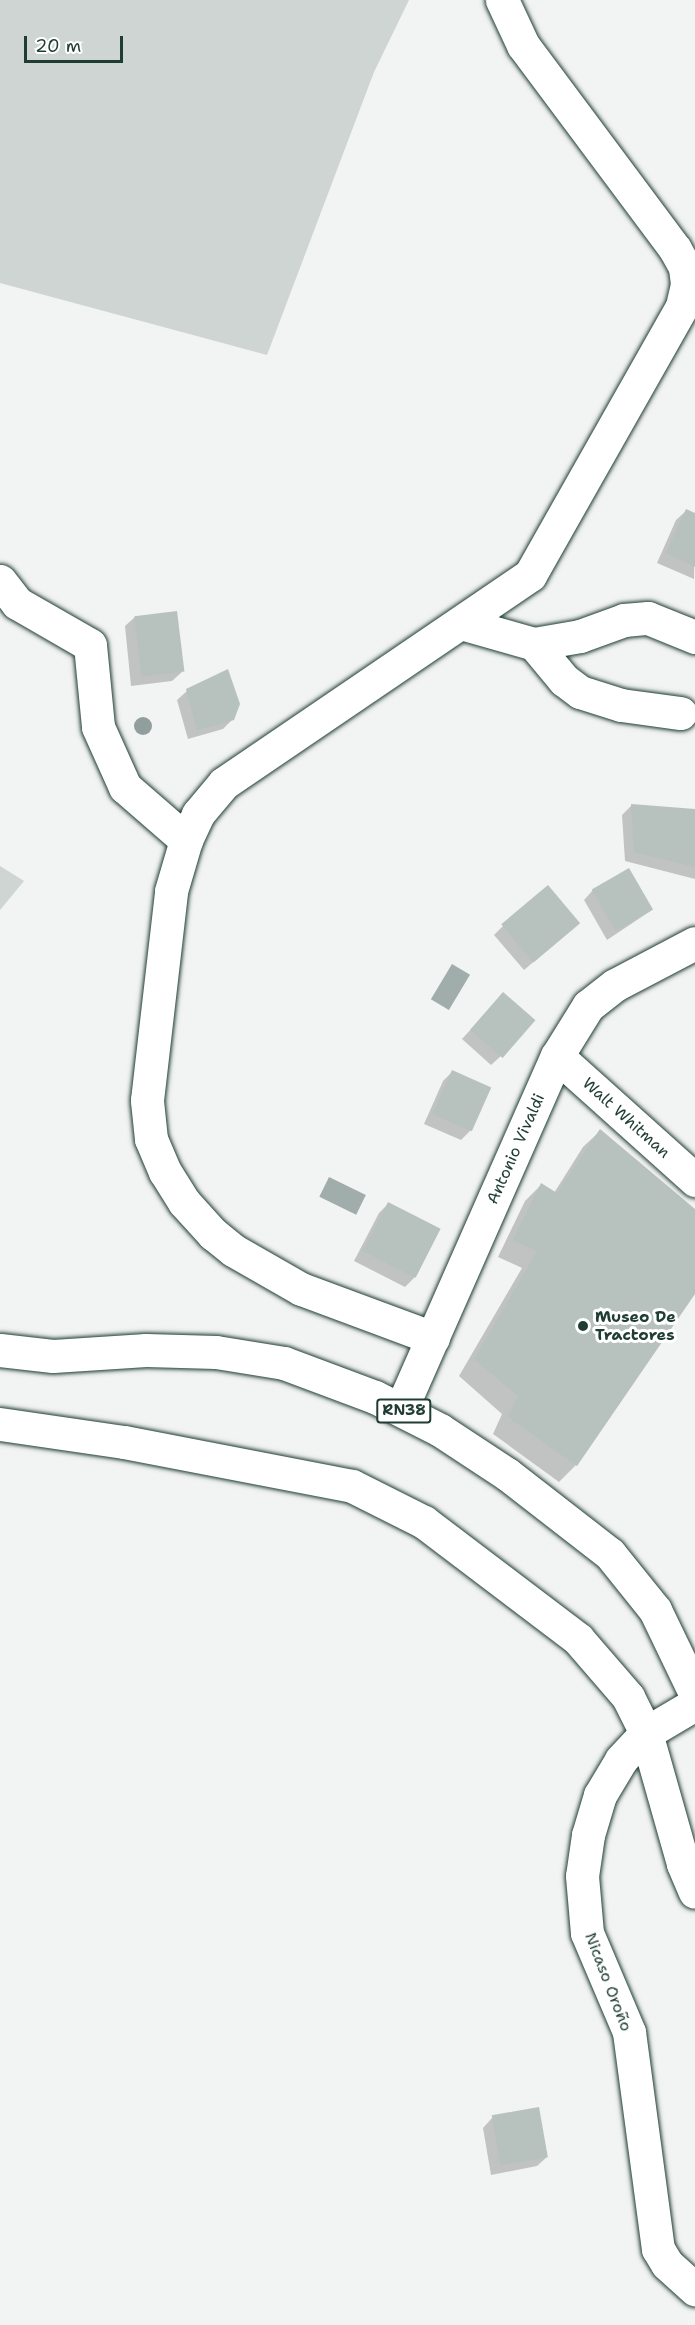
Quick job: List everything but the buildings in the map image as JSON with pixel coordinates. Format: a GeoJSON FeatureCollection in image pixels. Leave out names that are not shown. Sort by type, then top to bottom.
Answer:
{"type":"FeatureCollection","features":[{"type":"Feature","properties":{"kind":"street"},"geometry":{"type":"LineString","coordinates":[[433,1338],[301,1289],[233,1250],[184,1202],[165,1172],[152,1139],[147,1100],[171,891],[186,840],[198,814],[224,783],[464,624],[530,575],[682,306],[687,284],[684,267],[675,249],[612,159],[523,45],[502,0]]}},
{"type":"Feature","properties":{"kind":"street"},"geometry":{"type":"LineString","coordinates":[[0,581],[17,603],[90,645],[98,727],[125,787],[186,840]]}},
{"type":"Feature","properties":{"kind":"street"},"geometry":{"type":"LineString","coordinates":[[464,624],[534,644],[580,636],[624,620],[648,618],[695,638]]}},
{"type":"Feature","properties":{"kind":"street"},"geometry":{"type":"LineString","coordinates":[[534,644],[564,680],[580,692],[621,705],[680,713]]}},
{"type":"Feature","properties":{"kind":"street","name":"Antonio Vivaldi"},"geometry":{"type":"LineString","coordinates":[[400,1409],[557,1056],[588,1006],[615,985],[695,943]]}},
{"type":"Feature","properties":{"kind":"street","name":"Walt Whitman"},"geometry":{"type":"LineString","coordinates":[[557,1056],[695,1180]]}},
{"type":"Feature","properties":{"kind":"street","name":"RN38"},"geometry":{"type":"LineString","coordinates":[[0,1350],[53,1356],[146,1350],[226,1353],[319,1374],[400,1409],[507,1474],[610,1554],[655,1610],[695,1693]]}},
{"type":"Feature","properties":{"kind":"street"},"geometry":{"type":"LineString","coordinates":[[0,1424],[124,1442],[352,1486],[395,1505],[490,1569],[578,1639],[628,1697],[646,1733],[683,1864],[695,1892]]}},
{"type":"Feature","properties":{"kind":"street","name":"Nicaso Oroño"},"geometry":{"type":"LineString","coordinates":[[695,1704],[646,1733],[621,1760],[600,1795],[588,1836],[582,1903],[587,1933],[629,2032],[658,2249],[667,2264],[695,2289]]}},
{"type":"Feature","properties":{"kind":"shaded area"},"geometry":{"type":"Polygon","coordinates":[[[0,0],[409,0],[374,72],[267,355],[0,283],[0,0]]]}},
{"type":"Feature","properties":{"kind":"shaded area"},"geometry":{"type":"Polygon","coordinates":[[[0,866],[24,881],[0,910],[0,866]]]}},
{"type":"Feature","properties":{"kind":"shaded area"},"geometry":{"type":"Polygon","coordinates":[[[452,964],[470,975],[449,1010],[431,999],[452,964]]]}},
{"type":"Feature","properties":{"kind":"shaded area"},"geometry":{"type":"Polygon","coordinates":[[[329,1177],[366,1195],[356,1215],[319,1197],[329,1177]]]}},
{"type":"Feature","properties":{"kind":"place","name":"Museo De Tractores"},"geometry":{"type":"Point","coordinates":[583,1326]}}]}
